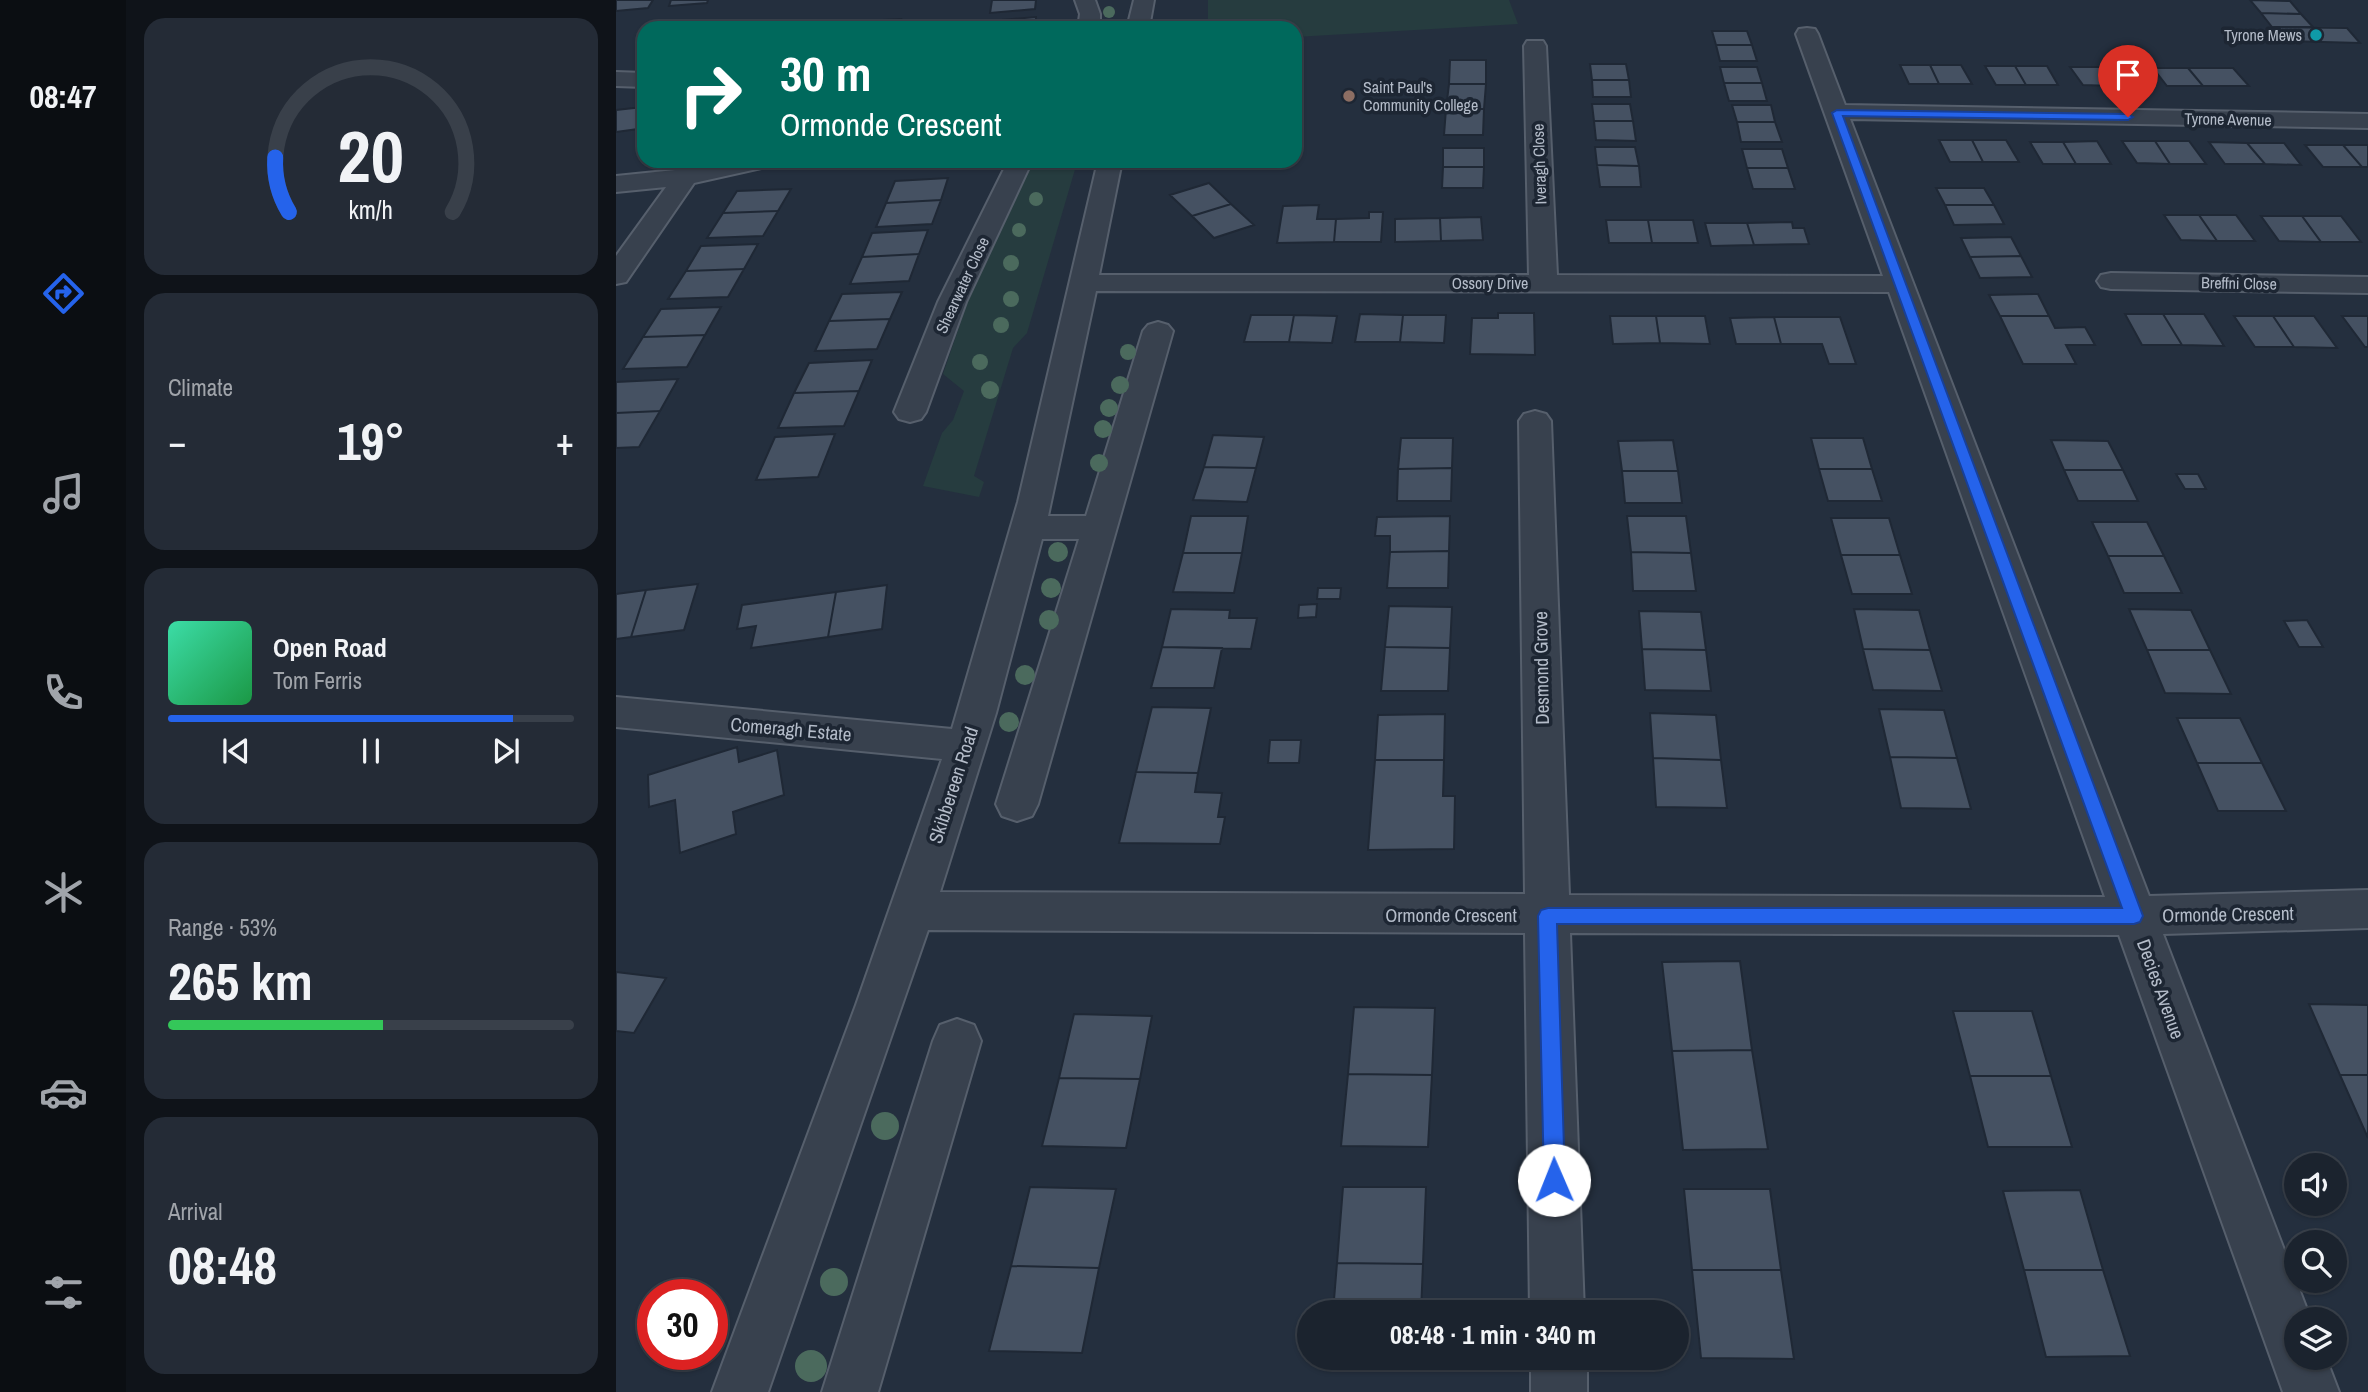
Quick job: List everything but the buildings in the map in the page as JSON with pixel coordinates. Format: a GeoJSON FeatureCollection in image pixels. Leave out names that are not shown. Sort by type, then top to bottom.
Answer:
{"type":"FeatureCollection","features":[{"type":"Feature","properties":{"kind":"street"},"geometry":{"type":"LineString","coordinates":[[1085,0],[1090,21]]}},
{"type":"Feature","properties":{"kind":"street"},"geometry":{"type":"LineString","coordinates":[[1140,21],[1144,0]]}},
{"type":"Feature","properties":{"kind":"street","name":"Decies Avenue"},"geometry":{"type":"LineString","coordinates":[[1807,34],[2284,1321]]}},
{"type":"Feature","properties":{"kind":"street","name":"Iveragh Close"},"geometry":{"type":"LineString","coordinates":[[1535,46],[1543,282]]}},
{"type":"Feature","properties":{"kind":"street"},"geometry":{"type":"LineString","coordinates":[[616,79],[637,80]]}},
{"type":"Feature","properties":{"kind":"street","name":"Tyrone Avenue"},"geometry":{"type":"LineString","coordinates":[[1837,113],[2368,121]]}},
{"type":"Feature","properties":{"kind":"street"},"geometry":{"type":"LineString","coordinates":[[616,184],[685,177],[728,168]]}},
{"type":"Feature","properties":{"kind":"street","name":"Shearwater Close"},"geometry":{"type":"LineString","coordinates":[[910,412],[947,314],[1017,168]]}},
{"type":"Feature","properties":{"kind":"street","name":"Skibbereen Road"},"geometry":{"type":"LineString","coordinates":[[740,1392],[912,911],[966,746],[1027,528],[1108,168]]}},
{"type":"Feature","properties":{"kind":"street"},"geometry":{"type":"LineString","coordinates":[[616,276],[685,177]]}},
{"type":"Feature","properties":{"kind":"street","name":"Breffni Close"},"geometry":{"type":"LineString","coordinates":[[2111,281],[2368,285]]}},
{"type":"Feature","properties":{"kind":"street","name":"Ossory Drive"},"geometry":{"type":"LineString","coordinates":[[1083,283],[1898,284]]}},
{"type":"Feature","properties":{"kind":"street"},"geometry":{"type":"LineString","coordinates":[[1017,803],[1158,331]]}},
{"type":"Feature","properties":{"kind":"street","name":"Desmond Grove"},"geometry":{"type":"LineString","coordinates":[[1535,421],[1558,1300]]}},
{"type":"Feature","properties":{"kind":"street"},"geometry":{"type":"LineString","coordinates":[[1027,528],[1100,527]]}},
{"type":"Feature","properties":{"kind":"street","name":"Comeragh Estate"},"geometry":{"type":"LineString","coordinates":[[616,712],[966,746]]}},
{"type":"Feature","properties":{"kind":"street","name":"Ormonde Crescent"},"geometry":{"type":"LineString","coordinates":[[912,911],[1548,916],[2134,916],[2368,909]]}},
{"type":"Feature","properties":{"kind":"street"},"geometry":{"type":"LineString","coordinates":[[850,1392],[957,1041]]}},
{"type":"Feature","properties":{"kind":"street"},"geometry":{"type":"LineString","coordinates":[[1559,1370],[1559,1392]]}},
{"type":"Feature","properties":{"kind":"street"},"geometry":{"type":"LineString","coordinates":[[2303,1370],[2311,1392]]}},
{"type":"Feature","properties":{"kind":"green space"},"geometry":{"type":"Polygon","coordinates":[[[1208,0],[1509,0],[1518,24],[1302,37],[1302,21],[1208,21],[1208,0]]]}},
{"type":"Feature","properties":{"kind":"green space"},"geometry":{"type":"Polygon","coordinates":[[[1075,168],[1027,333],[1013,348],[974,476],[984,482],[979,497],[923,486],[942,433],[953,420],[964,391],[943,374],[971,292],[1029,170],[1075,168]]]}},
{"type":"Feature","properties":{"kind":"place","name":"Tyrone Mews"},"geometry":{"type":"Point","coordinates":[2316,35]}},
{"type":"Feature","properties":{"kind":"place","name":"Saint Paul's Community College"},"geometry":{"type":"Point","coordinates":[1349,96]}},
{"type":"Feature","properties":{"kind":"route"},"geometry":{"type":"LineString","coordinates":[[1554,1180],[1548,916],[2134,916],[1898,284],[1837,113],[2128,117]]}}]}
